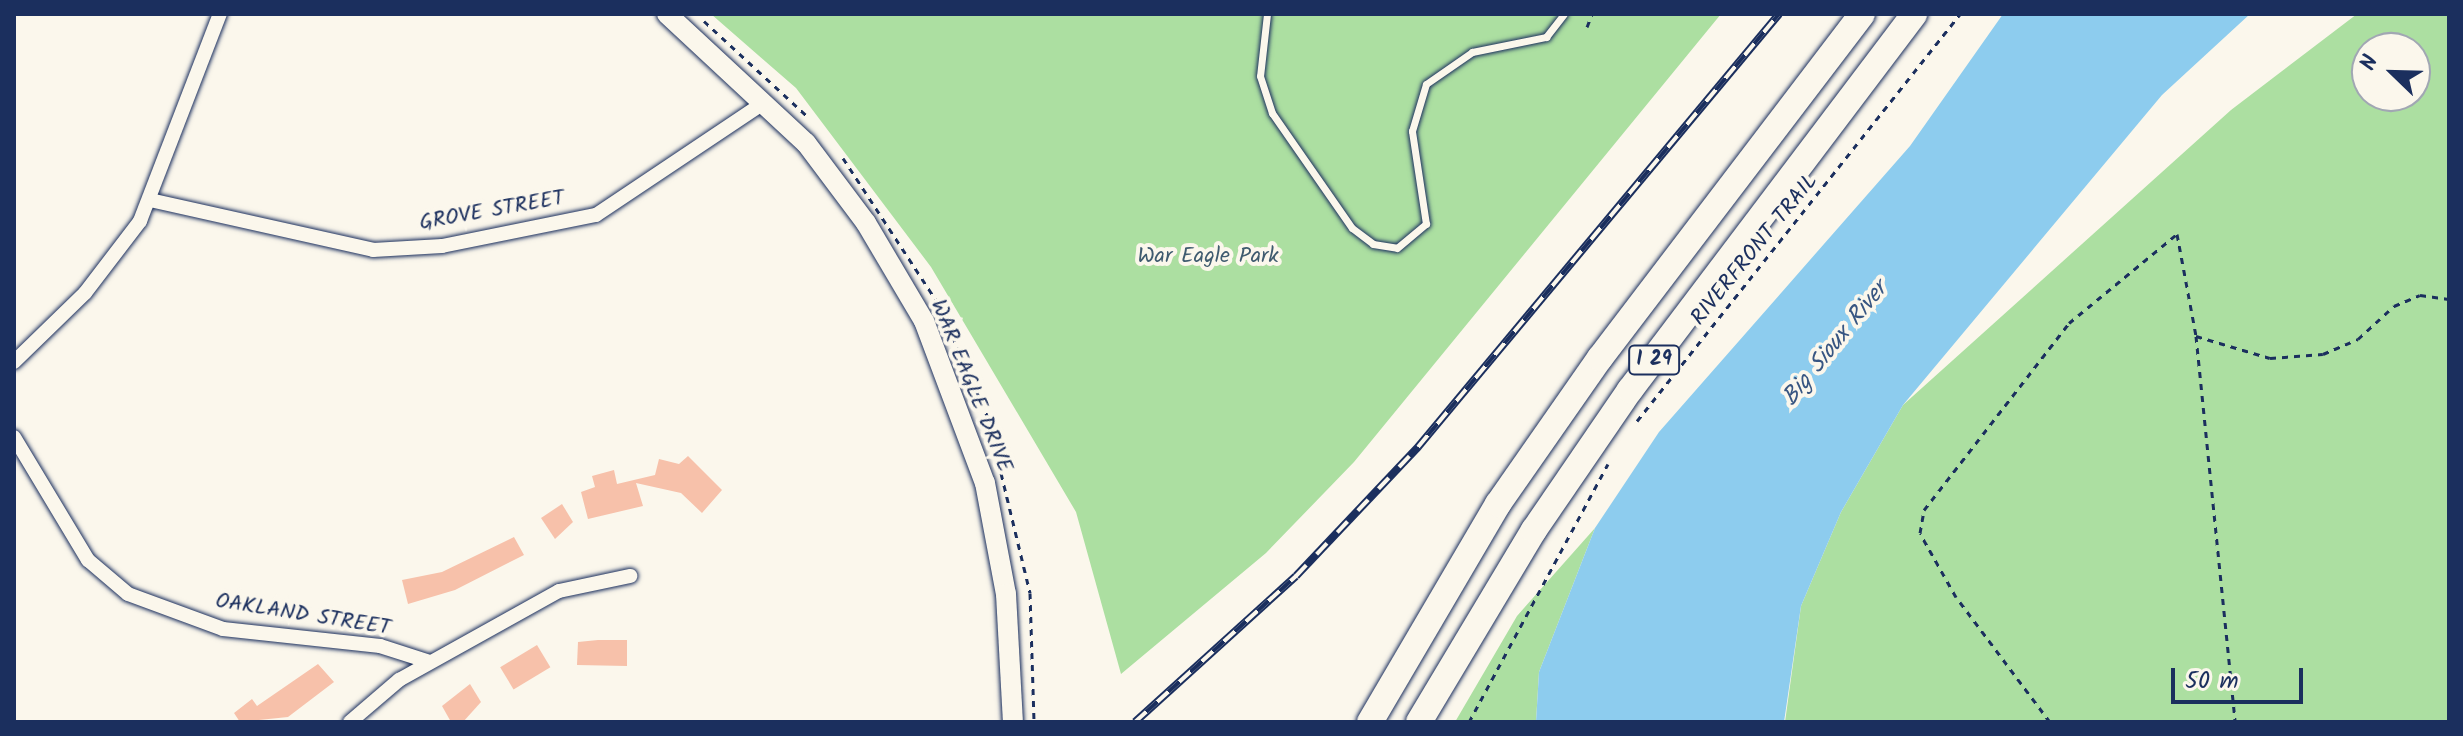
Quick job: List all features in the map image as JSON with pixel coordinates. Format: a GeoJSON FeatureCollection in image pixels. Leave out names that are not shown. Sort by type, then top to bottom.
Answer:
{"type":"FeatureCollection","features":[{"type":"Feature","properties":{"kind":"highway","name":"I 29"},"geometry":{"type":"LineString","coordinates":[[1370,722],[1498,504],[1862,14]]}},
{"type":"Feature","properties":{"kind":"highway","name":"I 29"},"geometry":{"type":"LineString","coordinates":[[1419,722],[1534,530],[1630,390],[1914,14]]}},
{"type":"Feature","properties":{"kind":"main road","name":"WAR EAGLE DRIVE"},"geometry":{"type":"LineString","coordinates":[[667,14],[765,102],[866,223],[924,321],[959,407],[985,483],[1006,594],[1013,722]]}},
{"type":"Feature","properties":{"kind":"street"},"geometry":{"type":"LineString","coordinates":[[14,362],[85,293],[150,200],[220,14]]}},
{"type":"Feature","properties":{"kind":"street","name":"GROVE STREET"},"geometry":{"type":"LineString","coordinates":[[150,200],[373,250],[442,246],[596,215],[765,102]]}},
{"type":"Feature","properties":{"kind":"street","name":"OAKLAND STREET"},"geometry":{"type":"LineString","coordinates":[[14,437],[88,560],[128,594],[223,629],[380,646],[430,662]]}},
{"type":"Feature","properties":{"kind":"street"},"geometry":{"type":"LineString","coordinates":[[350,722],[430,662],[559,591],[630,576]]}},
{"type":"Feature","properties":{"kind":"lane"},"geometry":{"type":"LineString","coordinates":[[1267,14],[1260,76],[1272,113],[1352,228],[1373,244],[1397,248],[1426,224],[1412,131],[1426,84],[1472,52],[1546,37],[1564,14]]}},
{"type":"Feature","properties":{"kind":"path"},"geometry":{"type":"LineString","coordinates":[[1587,27],[1592,14]]}},
{"type":"Feature","properties":{"kind":"path","name":"RIVERFRONT TRAIL"},"geometry":{"type":"LineString","coordinates":[[1631,428],[1960,14]]}},
{"type":"Feature","properties":{"kind":"path"},"geometry":{"type":"LineString","coordinates":[[2050,722],[1956,597],[1920,533],[1924,510],[2069,323],[2177,234],[2196,336],[2235,722]]}},
{"type":"Feature","properties":{"kind":"path"},"geometry":{"type":"LineString","coordinates":[[2196,336],[2270,358],[2323,354],[2358,339],[2394,306],[2420,295],[2449,299]]}},
{"type":"Feature","properties":{"kind":"path"},"geometry":{"type":"LineString","coordinates":[[1469,722],[1609,461]]}},
{"type":"Feature","properties":{"kind":"green space","name":"War Eagle Park"},"geometry":{"type":"Polygon","coordinates":[[[711,14],[1721,14],[1354,462],[1266,553],[1121,674],[1076,512],[931,267],[796,88],[711,14]]]}},
{"type":"Feature","properties":{"kind":"green space"},"geometry":{"type":"Polygon","coordinates":[[[2357,14],[2449,14],[2449,722],[1785,722],[1801,606],[1841,512],[1903,405],[2231,110],[2357,14]]]}},
{"type":"Feature","properties":{"kind":"green space"},"geometry":{"type":"Polygon","coordinates":[[[1595,528],[1539,672],[1536,722],[1455,722],[1517,616],[1595,528]]]}},
{"type":"Feature","properties":{"kind":"water","name":"Big Sioux River"},"geometry":{"type":"Polygon","coordinates":[[[2003,14],[2250,14],[2162,95],[1903,405],[1841,512],[1801,606],[1784,722],[1536,722],[1539,672],[1595,528],[1659,432],[1910,146],[2003,14]]]}},
{"type":"Feature","properties":{"kind":"building"},"geometry":{"type":"Polygon","coordinates":[[[688,456],[722,490],[702,513],[681,493],[636,483],[643,506],[588,519],[581,492],[595,487],[592,476],[614,470],[617,484],[655,475],[659,459],[679,464],[688,456]]]}},
{"type":"Feature","properties":{"kind":"building"},"geometry":{"type":"Polygon","coordinates":[[[562,504],[573,522],[555,539],[541,518],[562,504]]]}},
{"type":"Feature","properties":{"kind":"building"},"geometry":{"type":"Polygon","coordinates":[[[514,537],[524,555],[455,590],[408,604],[402,580],[442,572],[514,537]]]}},
{"type":"Feature","properties":{"kind":"building"},"geometry":{"type":"Polygon","coordinates":[[[627,640],[627,666],[577,665],[578,642],[627,640]]]}},
{"type":"Feature","properties":{"kind":"building"},"geometry":{"type":"Polygon","coordinates":[[[537,645],[550,667],[514,689],[500,667],[537,645]]]}},
{"type":"Feature","properties":{"kind":"building"},"geometry":{"type":"Polygon","coordinates":[[[318,664],[334,682],[288,717],[240,722],[234,713],[252,699],[257,706],[318,664]]]}},
{"type":"Feature","properties":{"kind":"building"},"geometry":{"type":"Polygon","coordinates":[[[470,684],[481,702],[463,722],[451,722],[442,706],[470,684]]]}},
{"type":"Feature","properties":{"kind":"railway"},"geometry":{"type":"LineString","coordinates":[[1135,722],[1296,576],[1418,447],[1779,14]]}}]}
